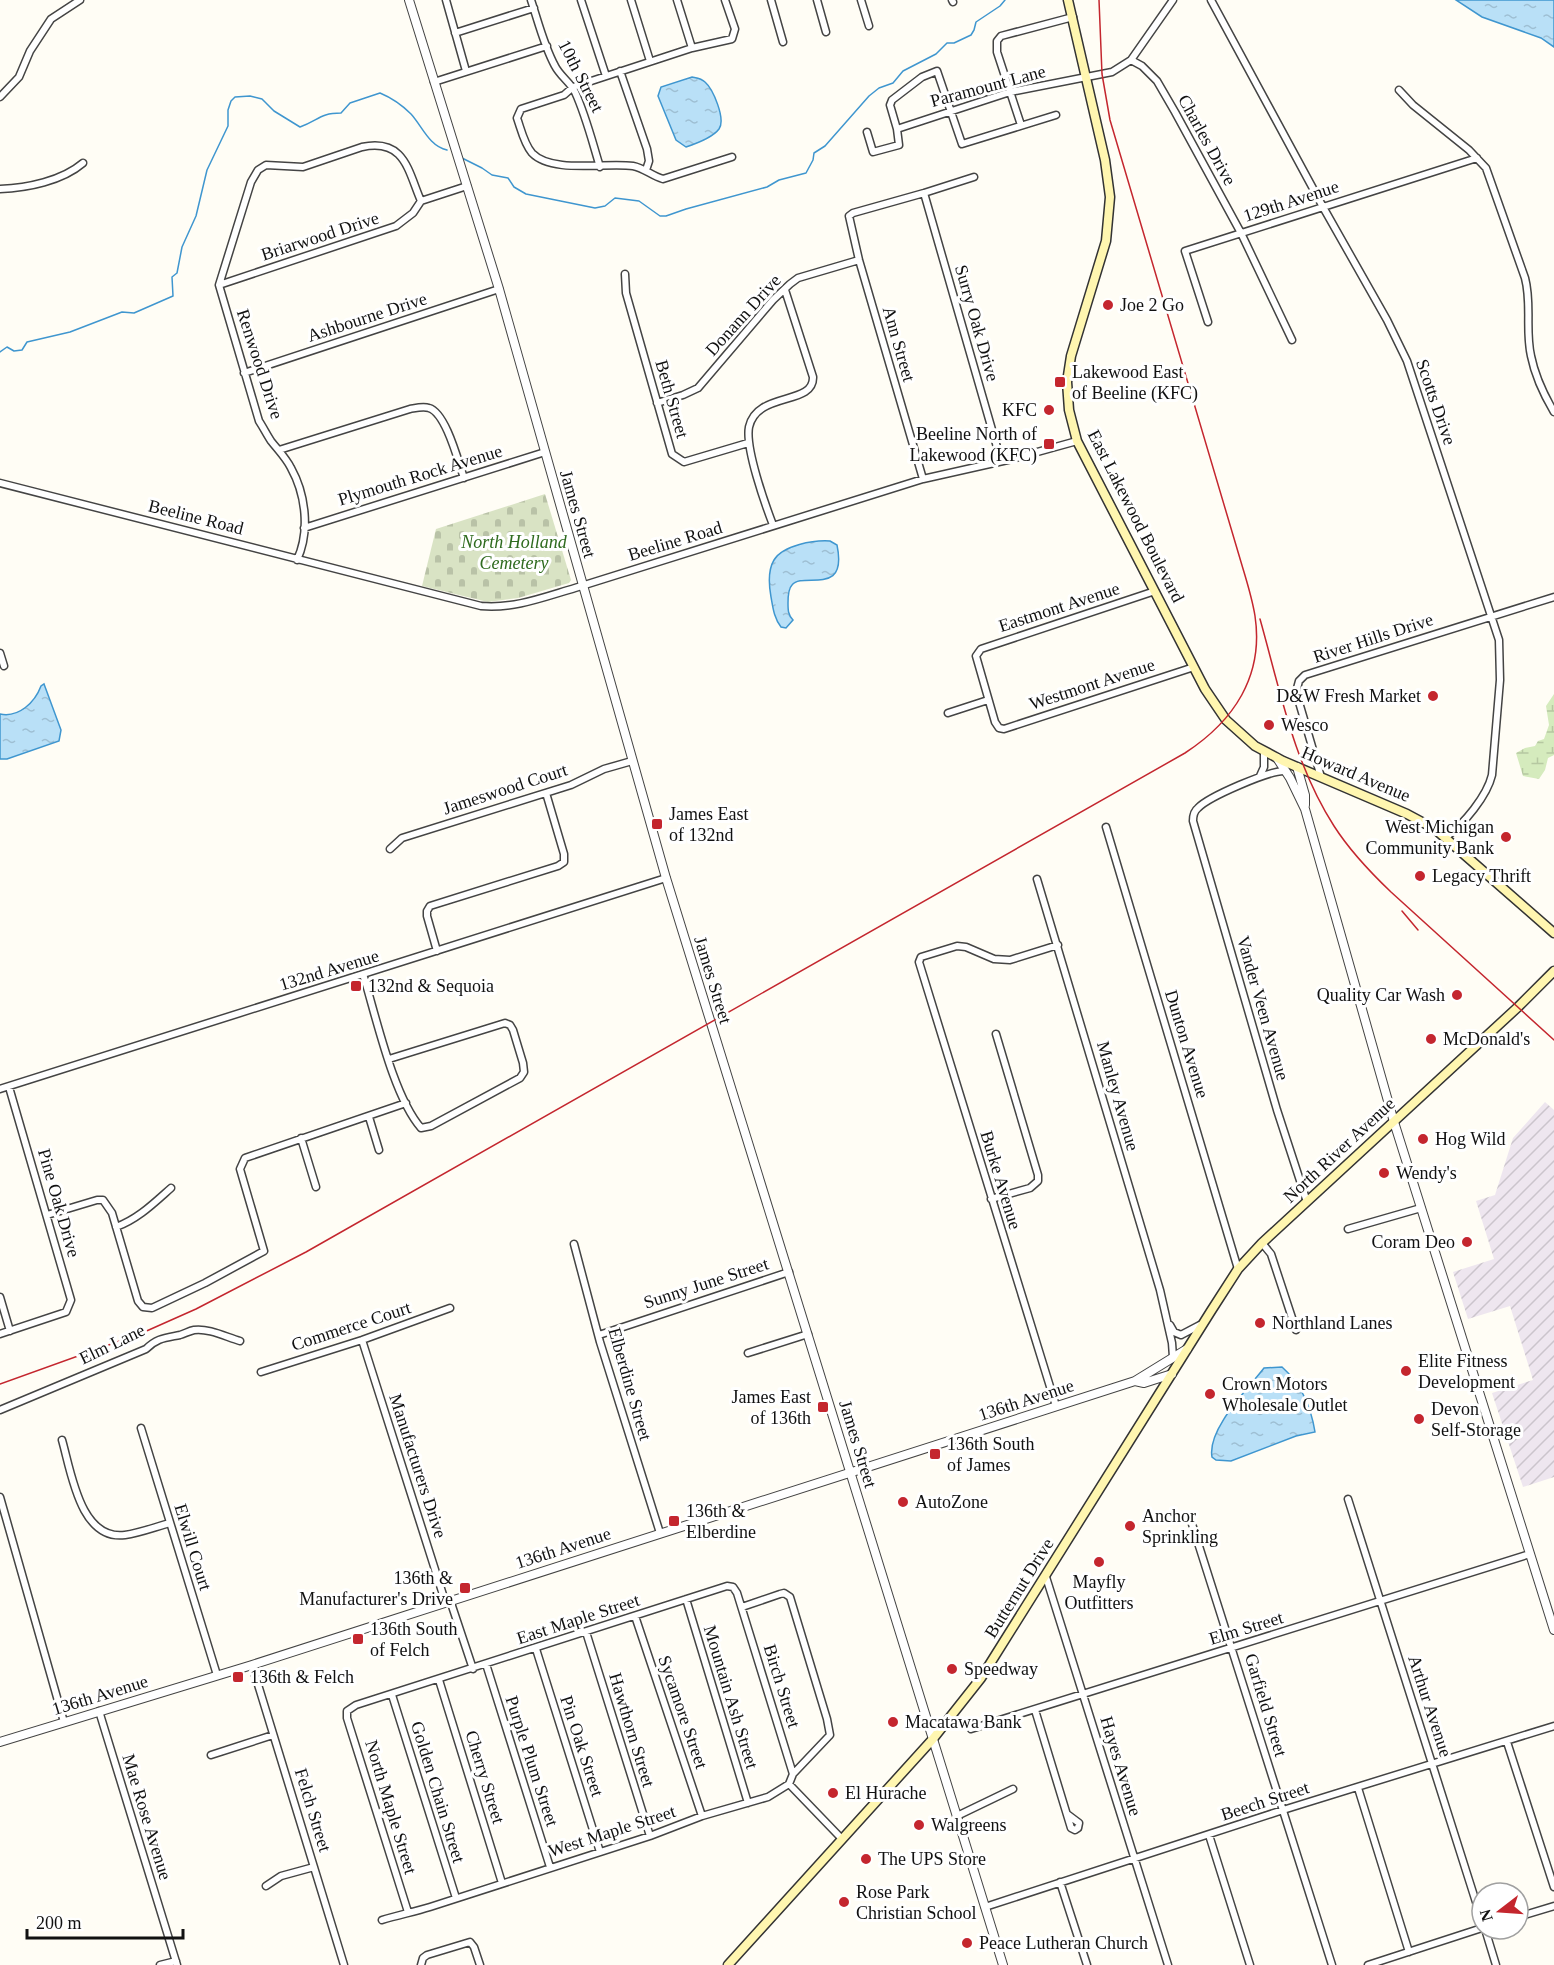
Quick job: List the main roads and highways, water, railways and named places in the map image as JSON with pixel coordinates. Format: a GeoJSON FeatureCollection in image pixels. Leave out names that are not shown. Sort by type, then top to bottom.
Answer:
{"type":"FeatureCollection","features":[{"type":"Feature","properties":{"kind":"main road","name":"East Lakewood Boulevard"},"geometry":{"type":"LineString","coordinates":[[1068,0],[1088,76],[1109,180],[1110,209],[1106,241],[1071,356],[1068,375],[1069,410],[1077,441],[1216,707],[1244,738],[1264,752],[1280,759]]}},
{"type":"Feature","properties":{"kind":"main road","name":"Howard Avenue"},"geometry":{"type":"LineString","coordinates":[[1280,759],[1407,814],[1446,837],[1554,933]]}},
{"type":"Feature","properties":{"kind":"main road","name":"North River Avenue"},"geometry":{"type":"LineString","coordinates":[[1172,1374],[1238,1269],[1262,1243],[1511,1014],[1554,971]]}},
{"type":"Feature","properties":{"kind":"main road","name":"Butternut Drive"},"geometry":{"type":"LineString","coordinates":[[728,1965],[932,1740],[981,1678],[1172,1374]]}},
{"type":"Feature","properties":{"kind":"water"},"geometry":{"type":"Polygon","coordinates":[[[1456,0],[1554,0],[1554,47],[1541,38],[1482,17],[1456,0]]]}},
{"type":"Feature","properties":{"kind":"water"},"geometry":{"type":"Polygon","coordinates":[[[692,77],[699,78],[712,91],[718,104],[721,124],[713,135],[686,147],[676,140],[658,96],[661,87],[692,77]]]}},
{"type":"Feature","properties":{"kind":"water"},"geometry":{"type":"Polygon","coordinates":[[[816,541],[830,541],[837,545],[839,561],[836,572],[823,580],[798,581],[792,585],[788,593],[788,606],[793,620],[786,628],[781,627],[774,613],[770,588],[770,573],[774,560],[791,547],[816,541]]]}},
{"type":"Feature","properties":{"kind":"water"},"geometry":{"type":"Polygon","coordinates":[[[44,684],[61,730],[59,741],[7,759],[0,759],[0,714],[14,714],[25,708],[44,684]]]}},
{"type":"Feature","properties":{"kind":"water"},"geometry":{"type":"Polygon","coordinates":[[[1282,1367],[1304,1396],[1315,1432],[1296,1436],[1231,1461],[1216,1460],[1212,1457],[1212,1446],[1230,1410],[1264,1368],[1282,1367]]]}},
{"type":"Feature","properties":{"kind":"waterway"},"geometry":{"type":"LineString","coordinates":[[462,158],[492,175],[508,178],[514,187],[526,194],[595,208],[605,206],[615,198],[639,201],[660,216],[767,187],[779,180],[806,173],[814,153],[825,146],[869,96],[879,88],[893,83],[903,71],[936,54],[947,43],[954,43],[971,35],[976,22],[1005,0]]}},
{"type":"Feature","properties":{"kind":"waterway"},"geometry":{"type":"LineString","coordinates":[[0,352],[7,347],[14,351],[22,350],[27,342],[70,332],[122,312],[134,313],[173,296],[172,277],[177,273],[182,247],[196,216],[207,170],[228,126],[228,110],[235,97],[250,96],[262,99],[274,111],[300,127],[324,116],[341,113],[350,103],[380,93],[404,107],[431,140],[447,150]]}},
{"type":"Feature","properties":{"kind":"railway"},"geometry":{"type":"LineString","coordinates":[[0,1384],[142,1333],[196,1309],[306,1252],[1185,753],[1218,727],[1231,711],[1242,695],[1255,658],[1257,638],[1254,609],[1110,120],[1102,74],[1099,0]]}},
{"type":"Feature","properties":{"kind":"railway"},"geometry":{"type":"LineString","coordinates":[[1260,619],[1298,752],[1320,802],[1340,835],[1375,877],[1554,1040]]}},
{"type":"Feature","properties":{"kind":"railway"},"geometry":{"type":"LineString","coordinates":[[1402,911],[1418,930]]}},
{"type":"Feature","properties":{"kind":"place","name":"Joe 2 Go"},"geometry":{"type":"Point","coordinates":[1108,305]}},
{"type":"Feature","properties":{"kind":"place","name":"Lakewood East of Beeline (KFC)"},"geometry":{"type":"Point","coordinates":[1060,382]}},
{"type":"Feature","properties":{"kind":"place","name":"KFC"},"geometry":{"type":"Point","coordinates":[1049,410]}},
{"type":"Feature","properties":{"kind":"place","name":"Beeline North of Lakewood (KFC)"},"geometry":{"type":"Point","coordinates":[1049,444]}},
{"type":"Feature","properties":{"kind":"place","name":"D&W Fresh Market"},"geometry":{"type":"Point","coordinates":[1433,696]}},
{"type":"Feature","properties":{"kind":"place","name":"Wesco"},"geometry":{"type":"Point","coordinates":[1269,725]}},
{"type":"Feature","properties":{"kind":"place","name":"James East of 132nd"},"geometry":{"type":"Point","coordinates":[657,824]}},
{"type":"Feature","properties":{"kind":"place","name":"West Michigan Community Bank"},"geometry":{"type":"Point","coordinates":[1506,837]}},
{"type":"Feature","properties":{"kind":"place","name":"Legacy Thrift"},"geometry":{"type":"Point","coordinates":[1420,876]}},
{"type":"Feature","properties":{"kind":"place","name":"132nd & Sequoia"},"geometry":{"type":"Point","coordinates":[356,986]}},
{"type":"Feature","properties":{"kind":"place","name":"Quality Car Wash"},"geometry":{"type":"Point","coordinates":[1457,995]}},
{"type":"Feature","properties":{"kind":"place","name":"McDonald's"},"geometry":{"type":"Point","coordinates":[1431,1039]}},
{"type":"Feature","properties":{"kind":"place","name":"Hog Wild"},"geometry":{"type":"Point","coordinates":[1423,1139]}},
{"type":"Feature","properties":{"kind":"place","name":"Wendy's"},"geometry":{"type":"Point","coordinates":[1384,1173]}},
{"type":"Feature","properties":{"kind":"place","name":"Coram Deo"},"geometry":{"type":"Point","coordinates":[1467,1242]}},
{"type":"Feature","properties":{"kind":"place","name":"Northland Lanes"},"geometry":{"type":"Point","coordinates":[1260,1323]}},
{"type":"Feature","properties":{"kind":"place","name":"Elite Fitness Development"},"geometry":{"type":"Point","coordinates":[1406,1371]}},
{"type":"Feature","properties":{"kind":"place","name":"Crown Motors Wholesale Outlet"},"geometry":{"type":"Point","coordinates":[1210,1394]}},
{"type":"Feature","properties":{"kind":"place","name":"James East of 136th"},"geometry":{"type":"Point","coordinates":[823,1407]}},
{"type":"Feature","properties":{"kind":"place","name":"Devon Self-Storage"},"geometry":{"type":"Point","coordinates":[1419,1419]}},
{"type":"Feature","properties":{"kind":"place","name":"136th South of James"},"geometry":{"type":"Point","coordinates":[935,1454]}},
{"type":"Feature","properties":{"kind":"place","name":"AutoZone"},"geometry":{"type":"Point","coordinates":[903,1502]}},
{"type":"Feature","properties":{"kind":"place","name":"136th & Elberdine"},"geometry":{"type":"Point","coordinates":[674,1521]}},
{"type":"Feature","properties":{"kind":"place","name":"Anchor Sprinkling"},"geometry":{"type":"Point","coordinates":[1130,1526]}},
{"type":"Feature","properties":{"kind":"place","name":"Mayfly Outfitters"},"geometry":{"type":"Point","coordinates":[1099,1562]}},
{"type":"Feature","properties":{"kind":"place","name":"136th & Manufacturer's Drive"},"geometry":{"type":"Point","coordinates":[465,1588]}},
{"type":"Feature","properties":{"kind":"place","name":"136th South of Felch"},"geometry":{"type":"Point","coordinates":[358,1639]}},
{"type":"Feature","properties":{"kind":"place","name":"Speedway"},"geometry":{"type":"Point","coordinates":[952,1669]}},
{"type":"Feature","properties":{"kind":"place","name":"136th & Felch"},"geometry":{"type":"Point","coordinates":[238,1677]}},
{"type":"Feature","properties":{"kind":"place","name":"Macatawa Bank"},"geometry":{"type":"Point","coordinates":[893,1722]}},
{"type":"Feature","properties":{"kind":"place","name":"El Hurache"},"geometry":{"type":"Point","coordinates":[833,1793]}},
{"type":"Feature","properties":{"kind":"place","name":"Walgreens"},"geometry":{"type":"Point","coordinates":[919,1825]}},
{"type":"Feature","properties":{"kind":"place","name":"The UPS Store"},"geometry":{"type":"Point","coordinates":[866,1859]}},
{"type":"Feature","properties":{"kind":"place","name":"Rose Park Christian School"},"geometry":{"type":"Point","coordinates":[844,1902]}},
{"type":"Feature","properties":{"kind":"place","name":"Peace Lutheran Church"},"geometry":{"type":"Point","coordinates":[967,1943]}},
{"type":"Feature","properties":{"kind":"park label","name":"North Holland Cemetery"},"geometry":{"type":"Point","coordinates":[514,552]}}]}
